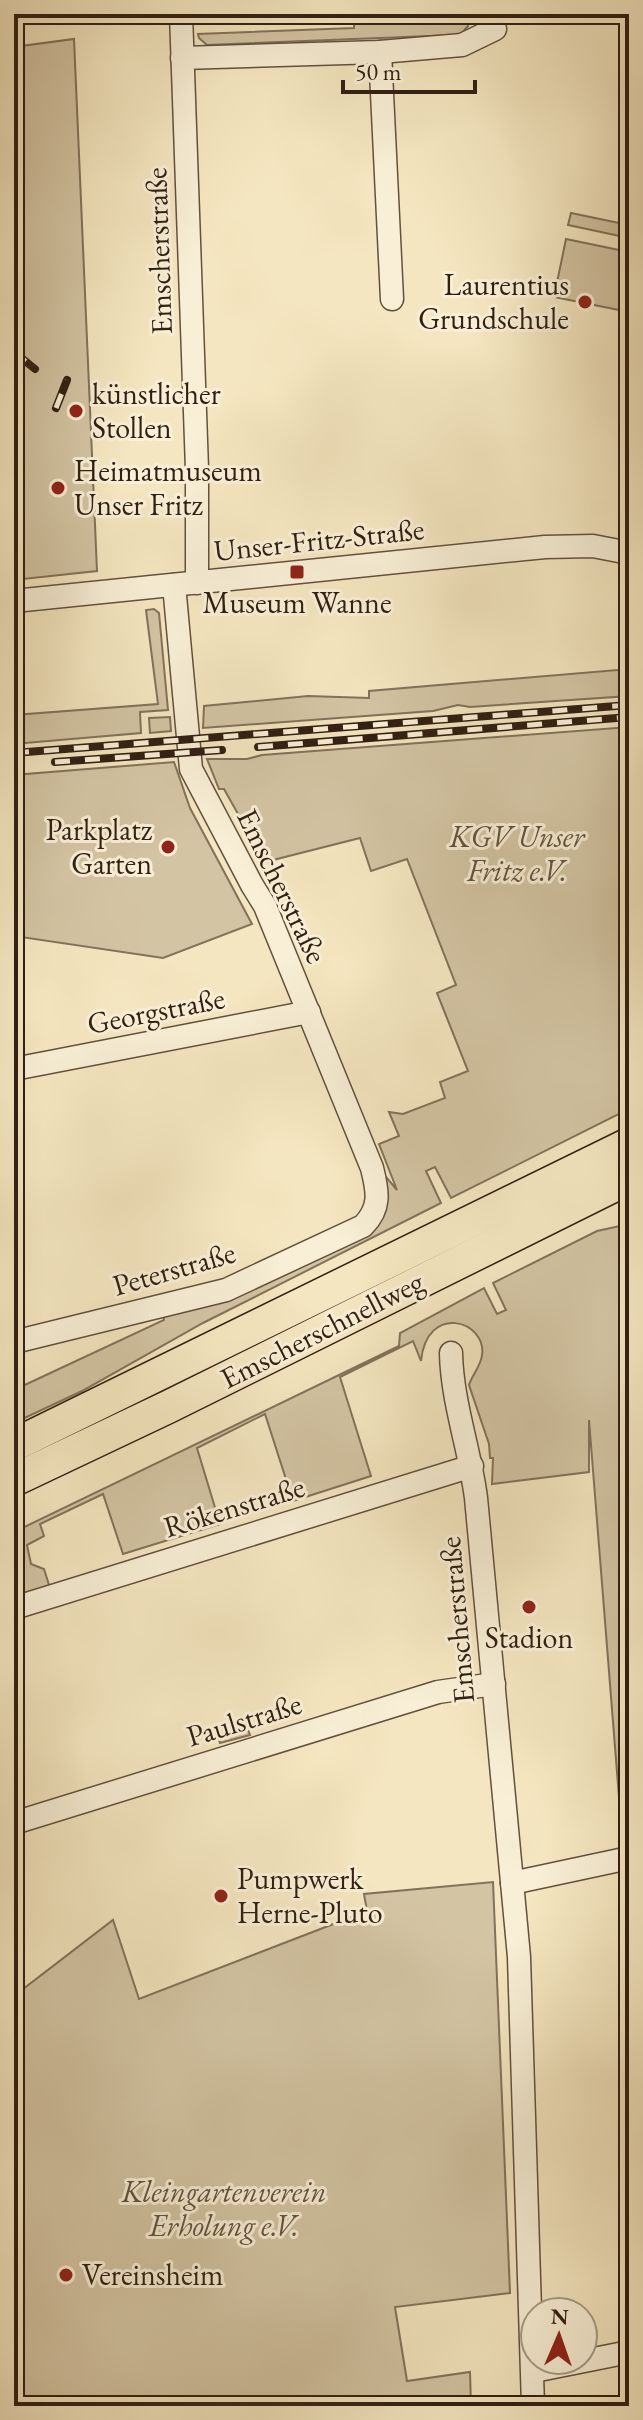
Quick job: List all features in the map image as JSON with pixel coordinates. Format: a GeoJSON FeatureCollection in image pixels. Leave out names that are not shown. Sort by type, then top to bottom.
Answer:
{"type":"FeatureCollection","features":[{"type":"Feature","properties":{"kind":"highway"},"geometry":{"type":"LineString","coordinates":[[573,1172],[603,1139],[629,1125]]}},
{"type":"Feature","properties":{"kind":"highway","name":"Emscherschnellweg"},"geometry":{"type":"LineString","coordinates":[[14,1445],[629,1144]]}},
{"type":"Feature","properties":{"kind":"highway","name":"Emscherschnellweg"},"geometry":{"type":"LineString","coordinates":[[14,1480],[629,1178]]}},
{"type":"Feature","properties":{"kind":"highway"},"geometry":{"type":"LineString","coordinates":[[512,1235],[556,1230],[629,1200]]}},
{"type":"Feature","properties":{"kind":"street","name":"Emscherstraße"},"geometry":{"type":"LineString","coordinates":[[181,14],[197,469],[186,584],[191,769],[265,906],[372,1168],[378,1192],[377,1204]]}},
{"type":"Feature","properties":{"kind":"street"},"geometry":{"type":"LineString","coordinates":[[182,58],[380,52],[462,45],[495,29]]}},
{"type":"Feature","properties":{"kind":"street"},"geometry":{"type":"LineString","coordinates":[[380,52],[392,299]]}},
{"type":"Feature","properties":{"kind":"street","name":"Unser-Fritz-Straße"},"geometry":{"type":"LineString","coordinates":[[14,601],[566,546],[593,546],[629,553]]}},
{"type":"Feature","properties":{"kind":"street","name":"Georgstraße"},"geometry":{"type":"LineString","coordinates":[[14,1069],[309,1012]]}},
{"type":"Feature","properties":{"kind":"street","name":"Peterstraße"},"geometry":{"type":"LineString","coordinates":[[14,1342],[226,1290],[363,1226],[377,1204]]}},
{"type":"Feature","properties":{"kind":"street","name":"Emscherstraße"},"geometry":{"type":"LineString","coordinates":[[451,1353],[452,1381],[472,1466],[519,1957],[530,2296]]}},
{"type":"Feature","properties":{"kind":"street","name":"Rökenstraße"},"geometry":{"type":"LineString","coordinates":[[14,1608],[472,1466]]}},
{"type":"Feature","properties":{"kind":"street","name":"Paulstraße"},"geometry":{"type":"LineString","coordinates":[[14,1823],[438,1692],[494,1684]]}},
{"type":"Feature","properties":{"kind":"street"},"geometry":{"type":"LineString","coordinates":[[512,1883],[629,1858]]}},
{"type":"Feature","properties":{"kind":"street"},"geometry":{"type":"LineString","coordinates":[[599,2358],[629,2352]]}},
{"type":"Feature","properties":{"kind":"street","name":"Emscherstraße"},"geometry":{"type":"LineString","coordinates":[[533,2406],[534,2376]]}},
{"type":"Feature","properties":{"kind":"green space"},"geometry":{"type":"Polygon","coordinates":[[[354,14],[470,14],[468,26],[455,35],[207,45],[198,34],[354,28],[354,14]]]}},
{"type":"Feature","properties":{"kind":"green space"},"geometry":{"type":"Polygon","coordinates":[[[74,39],[97,571],[14,580],[14,47],[74,39]]]}},
{"type":"Feature","properties":{"kind":"green space"},"geometry":{"type":"Polygon","coordinates":[[[571,213],[629,225],[629,238],[568,225],[571,213]]]}},
{"type":"Feature","properties":{"kind":"green space"},"geometry":{"type":"Polygon","coordinates":[[[566,239],[629,252],[629,312],[554,297],[566,239]]]}},
{"type":"Feature","properties":{"kind":"green space"},"geometry":{"type":"Polygon","coordinates":[[[154,609],[159,613],[168,710],[140,712],[141,733],[14,744],[14,715],[158,704],[146,610],[154,609]]]}},
{"type":"Feature","properties":{"kind":"green space"},"geometry":{"type":"Polygon","coordinates":[[[629,669],[629,696],[470,707],[458,705],[433,711],[203,728],[204,706],[308,696],[369,698],[369,691],[629,669]]]}},
{"type":"Feature","properties":{"kind":"green space"},"geometry":{"type":"Polygon","coordinates":[[[170,717],[171,731],[150,733],[149,718],[170,717]]]}},
{"type":"Feature","properties":{"kind":"green space","name":"KGV Unser Fritz e.V."},"geometry":{"type":"Polygon","coordinates":[[[629,727],[629,1109],[451,1198],[435,1167],[426,1171],[441,1203],[203,1323],[82,1391],[14,1423],[14,1390],[164,1320],[163,1312],[366,1231],[382,1172],[397,1190],[379,1144],[399,1136],[389,1112],[403,1114],[445,1098],[440,1082],[468,1071],[437,993],[456,985],[407,859],[371,871],[360,838],[265,862],[224,789],[219,789],[207,759],[247,759],[262,755],[629,727]]]}},
{"type":"Feature","properties":{"kind":"green space"},"geometry":{"type":"Polygon","coordinates":[[[174,762],[190,808],[252,924],[163,958],[14,936],[14,775],[174,762]]]}},
{"type":"Feature","properties":{"kind":"green space"},"geometry":{"type":"Polygon","coordinates":[[[629,1224],[629,1834],[622,1835],[589,1420],[589,1472],[492,1484],[493,1458],[490,1458],[489,1444],[469,1385],[481,1359],[481,1343],[466,1326],[444,1324],[434,1330],[426,1342],[421,1361],[413,1341],[340,1377],[371,1476],[293,1501],[265,1414],[197,1448],[220,1524],[123,1554],[103,1494],[40,1524],[44,1536],[27,1545],[31,1564],[44,1569],[50,1588],[14,1599],[14,1532],[399,1346],[400,1333],[484,1288],[497,1314],[506,1310],[493,1283],[597,1231],[629,1224]]]}},
{"type":"Feature","properties":{"kind":"green space"},"geometry":{"type":"Polygon","coordinates":[[[244,1719],[250,1735],[220,1743],[215,1727],[244,1719]]]}},
{"type":"Feature","properties":{"kind":"green space","name":"Kleingartenverein Erholung e.V."},"geometry":{"type":"Polygon","coordinates":[[[493,1882],[510,2293],[395,2307],[407,2381],[470,2372],[471,2406],[14,2406],[14,1996],[113,1920],[139,1999],[367,1911],[364,1894],[493,1882]]]}},
{"type":"Feature","properties":{"kind":"railway"},"geometry":{"type":"LineString","coordinates":[[14,352],[35,369]]}},
{"type":"Feature","properties":{"kind":"railway"},"geometry":{"type":"LineString","coordinates":[[56,408],[67,380]]}},
{"type":"Feature","properties":{"kind":"railway"},"geometry":{"type":"LineString","coordinates":[[14,753],[629,705]]}},
{"type":"Feature","properties":{"kind":"railway"},"geometry":{"type":"LineString","coordinates":[[258,747],[629,717]]}},
{"type":"Feature","properties":{"kind":"railway"},"geometry":{"type":"LineString","coordinates":[[55,762],[222,750]]}},
{"type":"Feature","properties":{"kind":"place","name":"Laurentius Grundschule"},"geometry":{"type":"Point","coordinates":[585,302]}},
{"type":"Feature","properties":{"kind":"place","name":"künstlicher Stollen"},"geometry":{"type":"Point","coordinates":[76,411]}},
{"type":"Feature","properties":{"kind":"place","name":"Heimatmuseum Unser Fritz"},"geometry":{"type":"Point","coordinates":[58,488]}},
{"type":"Feature","properties":{"kind":"place","name":"Museum Wanne"},"geometry":{"type":"Point","coordinates":[297,572]}},
{"type":"Feature","properties":{"kind":"place","name":"Parkplatz Garten"},"geometry":{"type":"Point","coordinates":[168,847]}},
{"type":"Feature","properties":{"kind":"place","name":"Stadion"},"geometry":{"type":"Point","coordinates":[529,1607]}},
{"type":"Feature","properties":{"kind":"place","name":"Pumpwerk Herne-Pluto"},"geometry":{"type":"Point","coordinates":[221,1896]}},
{"type":"Feature","properties":{"kind":"place","name":"Vereinsheim"},"geometry":{"type":"Point","coordinates":[66,2275]}}]}
